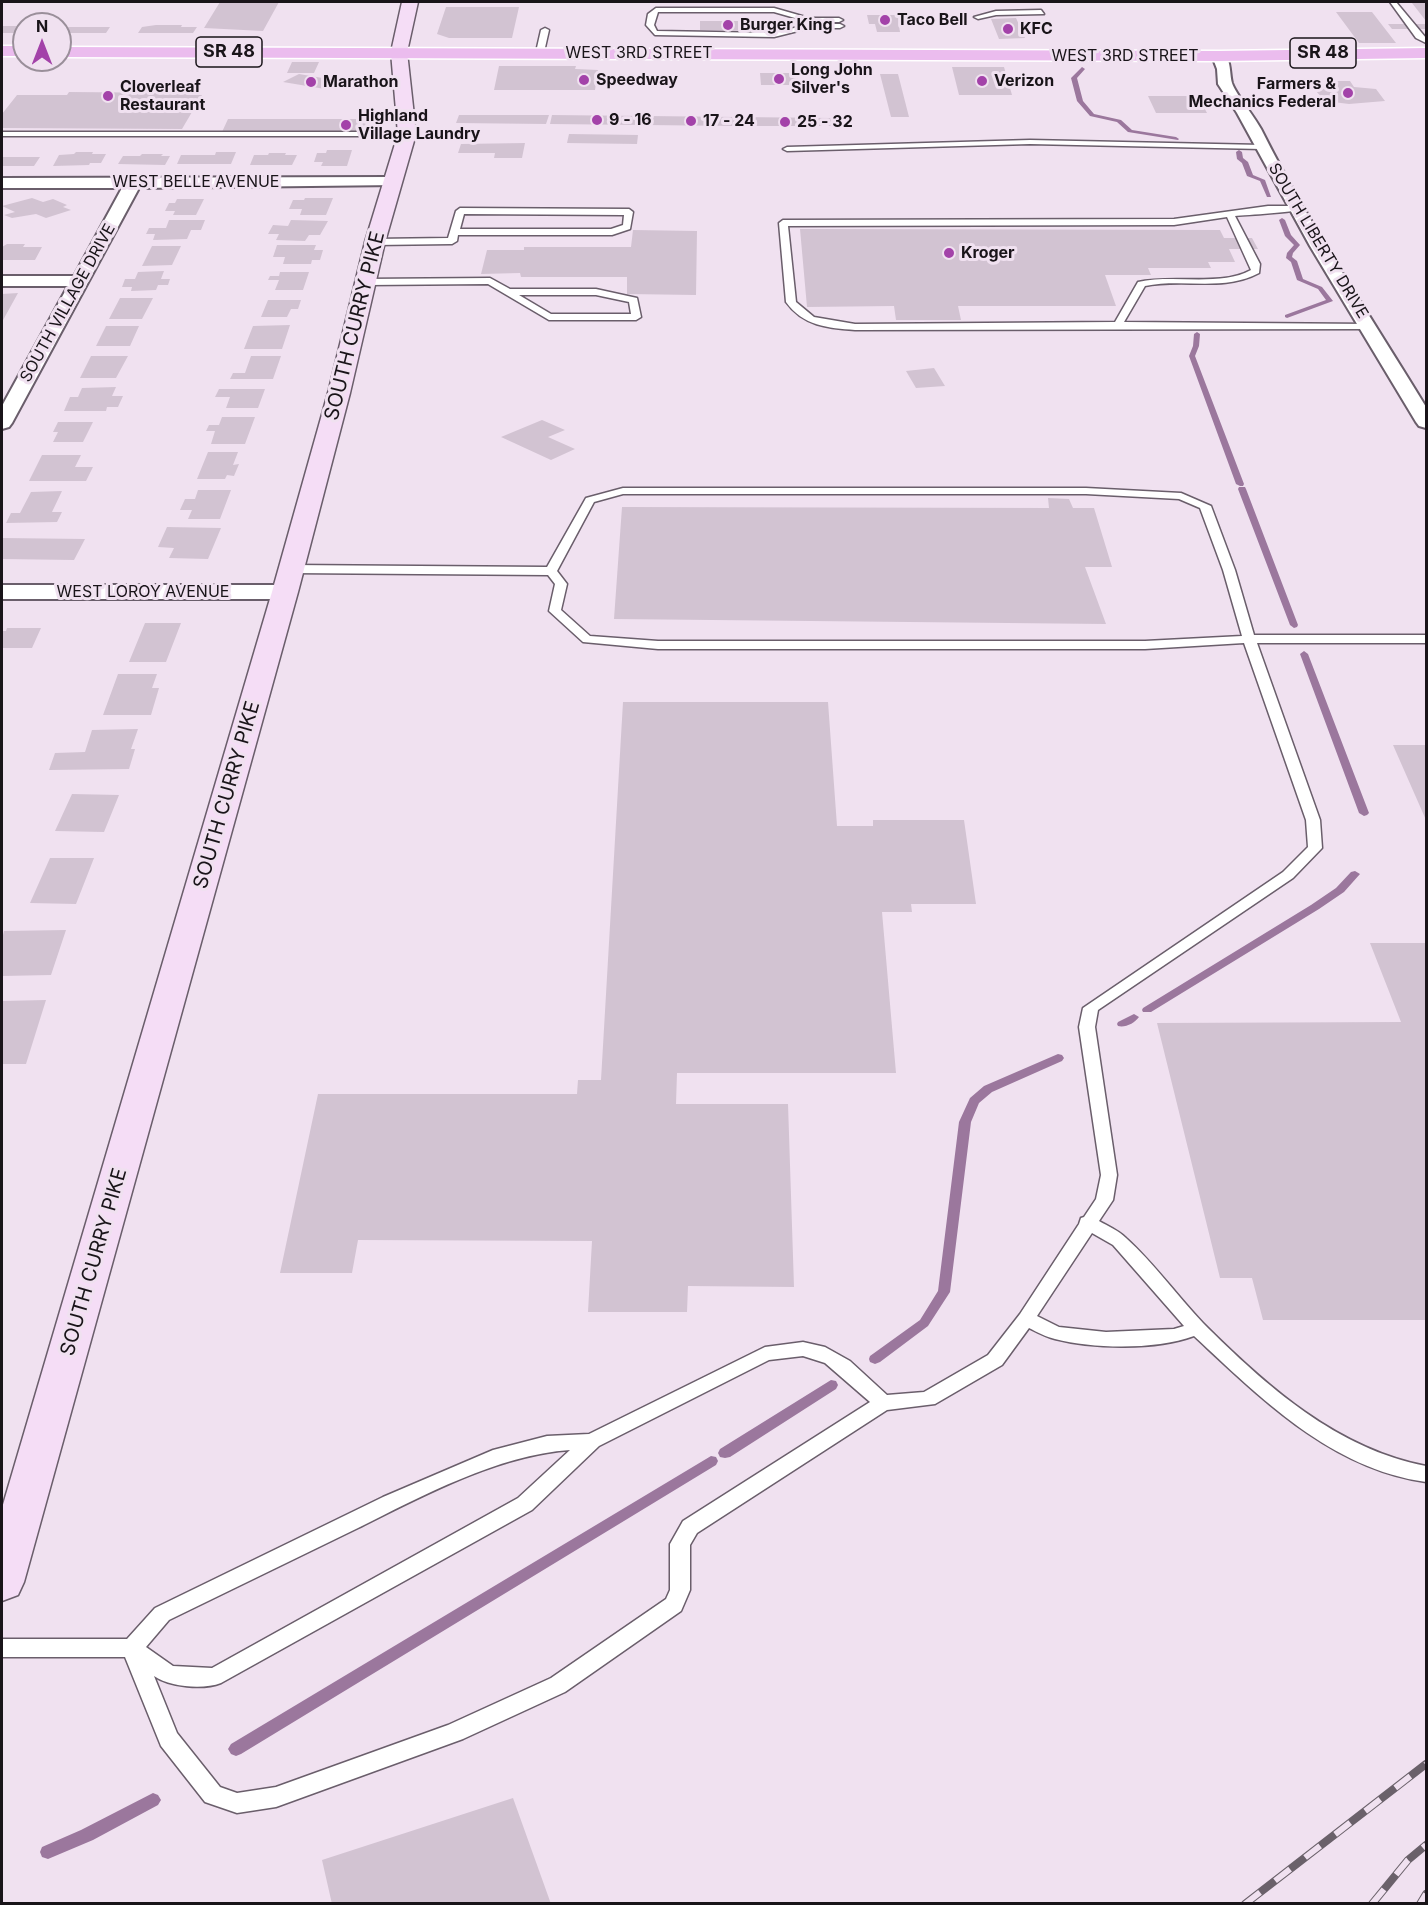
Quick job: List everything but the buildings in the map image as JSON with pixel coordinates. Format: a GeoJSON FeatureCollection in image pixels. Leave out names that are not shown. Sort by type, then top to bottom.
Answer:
{"type":"FeatureCollection","features":[{"type":"Feature","properties":{"kind":"main road","name":"SOUTH CURRY PIKE"},"geometry":{"type":"LineString","coordinates":[[4,1567],[288,581],[339,393],[375,242],[407,134],[399,52],[410,2]]}},
{"type":"Feature","properties":{"kind":"main road","name":"WEST 3RD STREET"},"geometry":{"type":"LineString","coordinates":[[72,51],[1219,56],[1426,53]]}},
{"type":"Feature","properties":{"kind":"main road","name":"WEST 3RD STREET"},"geometry":{"type":"LineString","coordinates":[[1219,56],[1281,62],[1426,62]]}},
{"type":"Feature","properties":{"kind":"street","name":"SOUTH LIBERTY DRIVE"},"geometry":{"type":"LineString","coordinates":[[1219,56],[1224,69],[1225,84],[1245,113],[1298,209],[1426,422]]}},
{"type":"Feature","properties":{"kind":"street","name":"WEST BELLE AVENUE"},"geometry":{"type":"LineString","coordinates":[[2,183],[391,182]]}},
{"type":"Feature","properties":{"kind":"street","name":"SOUTH VILLAGE DRIVE"},"geometry":{"type":"LineString","coordinates":[[2,423],[8,399],[80,281],[133,183]]}},
{"type":"Feature","properties":{"kind":"street"},"geometry":{"type":"LineString","coordinates":[[2,281],[80,281]]}},
{"type":"Feature","properties":{"kind":"street","name":"WEST LOROY AVENUE"},"geometry":{"type":"LineString","coordinates":[[2,592],[288,581]]}},
{"type":"Feature","properties":{"kind":"lane"},"geometry":{"type":"LineString","coordinates":[[1393,2],[1419,36],[1426,41]]}},
{"type":"Feature","properties":{"kind":"lane"},"geometry":{"type":"LineString","coordinates":[[656,10],[774,10],[809,20],[840,23],[810,26],[774,35],[693,36],[655,33],[650,25],[652,14],[656,10]]}},
{"type":"Feature","properties":{"kind":"lane"},"geometry":{"type":"LineString","coordinates":[[978,17],[996,12],[1041,12]]}},
{"type":"Feature","properties":{"kind":"lane"},"geometry":{"type":"LineString","coordinates":[[540,52],[545,30]]}},
{"type":"Feature","properties":{"kind":"lane"},"geometry":{"type":"LineString","coordinates":[[2,134],[407,134]]}},
{"type":"Feature","properties":{"kind":"lane"},"geometry":{"type":"LineString","coordinates":[[788,149],[901,148],[1021,142],[1262,147]]}},
{"type":"Feature","properties":{"kind":"lane"},"geometry":{"type":"LineString","coordinates":[[1298,209],[1229,213],[1174,222],[783,223],[791,302],[796,312],[810,320],[855,327],[1118,325],[1369,327]]}},
{"type":"Feature","properties":{"kind":"lane"},"geometry":{"type":"LineString","coordinates":[[375,242],[452,241],[454,232],[460,211],[630,212],[627,227],[612,232],[454,232]]}},
{"type":"Feature","properties":{"kind":"lane"},"geometry":{"type":"LineString","coordinates":[[1118,325],[1141,284],[1158,280],[1234,279],[1252,275],[1256,271],[1255,264],[1229,213]]}},
{"type":"Feature","properties":{"kind":"lane"},"geometry":{"type":"LineString","coordinates":[[366,282],[490,281],[549,317],[636,317],[634,300],[596,292],[509,292]]}},
{"type":"Feature","properties":{"kind":"lane"},"geometry":{"type":"LineString","coordinates":[[132,1648],[169,1739],[213,1795],[237,1803],[276,1797],[455,1732],[558,1685],[674,1605],[680,1590],[680,1544],[690,1527],[883,1403],[928,1399],[995,1360],[1026,1319],[1071,1252],[1087,1222],[1104,1200],[1109,1175],[1087,1027],[1091,1008],[1288,875],[1315,848],[1313,820],[1249,639],[1229,570],[1205,506],[1181,496],[1086,491],[623,491],[590,500],[551,571]]}},
{"type":"Feature","properties":{"kind":"lane"},"geometry":{"type":"LineString","coordinates":[[288,581],[551,571]]}},
{"type":"Feature","properties":{"kind":"lane"},"geometry":{"type":"LineString","coordinates":[[551,571],[561,584],[555,611],[587,639],[658,645],[1145,645],[1249,639],[1426,639]]}},
{"type":"Feature","properties":{"kind":"lane"},"geometry":{"type":"LineString","coordinates":[[1087,1222],[1119,1240],[1197,1328],[1275,1401],[1312,1428],[1355,1451],[1399,1469],[1426,1474]]}},
{"type":"Feature","properties":{"kind":"lane"},"geometry":{"type":"LineString","coordinates":[[1026,1319],[1056,1333],[1106,1338],[1175,1336],[1197,1328]]}},
{"type":"Feature","properties":{"kind":"lane"},"geometry":{"type":"LineString","coordinates":[[2,1648],[132,1648],[169,1674],[214,1677],[525,1504],[592,1441],[765,1354],[785,1348],[806,1348],[825,1353],[840,1363],[883,1403]]}},
{"type":"Feature","properties":{"kind":"lane"},"geometry":{"type":"LineString","coordinates":[[132,1648],[162,1614],[390,1503],[500,1455],[547,1444],[592,1441]]}},
{"type":"Feature","properties":{"kind":"waterway"},"geometry":{"type":"LineString","coordinates":[[1082,69],[1074,78],[1080,101],[1092,115],[1119,121],[1130,131],[1176,139]]}},
{"type":"Feature","properties":{"kind":"waterway"},"geometry":{"type":"LineString","coordinates":[[1239,152],[1240,159],[1245,162],[1250,176],[1262,180],[1269,196]]}},
{"type":"Feature","properties":{"kind":"waterway"},"geometry":{"type":"LineString","coordinates":[[1282,220],[1288,236],[1297,245],[1289,258],[1294,261],[1300,280],[1320,288],[1330,301],[1287,316]]}},
{"type":"Feature","properties":{"kind":"waterway"},"geometry":{"type":"LineString","coordinates":[[1197,334],[1192,356],[1240,484]]}},
{"type":"Feature","properties":{"kind":"waterway"},"geometry":{"type":"LineString","coordinates":[[1242,489],[1294,625]]}},
{"type":"Feature","properties":{"kind":"waterway"},"geometry":{"type":"LineString","coordinates":[[1304,654],[1364,813]]}},
{"type":"Feature","properties":{"kind":"waterway"},"geometry":{"type":"LineString","coordinates":[[1147,1010],[1315,907],[1340,890],[1355,874]]}},
{"type":"Feature","properties":{"kind":"waterway"},"geometry":{"type":"LineString","coordinates":[[1122,1024],[1134,1017]]}},
{"type":"Feature","properties":{"kind":"waterway"},"geometry":{"type":"LineString","coordinates":[[875,1359],[924,1323],[944,1292],[965,1122],[974,1101],[988,1089],[1058,1058]]}},
{"type":"Feature","properties":{"kind":"waterway"},"geometry":{"type":"LineString","coordinates":[[725,1453],[831,1385]]}},
{"type":"Feature","properties":{"kind":"waterway"},"geometry":{"type":"LineString","coordinates":[[236,1749],[711,1461]]}},
{"type":"Feature","properties":{"kind":"waterway"},"geometry":{"type":"LineString","coordinates":[[48,1852],[87,1835],[153,1800]]}},
{"type":"Feature","properties":{"kind":"railway"},"geometry":{"type":"LineString","coordinates":[[1245,1904],[1426,1764]]}},
{"type":"Feature","properties":{"kind":"railway"},"geometry":{"type":"LineString","coordinates":[[1372,1904],[1408,1860],[1426,1845]]}},
{"type":"Feature","properties":{"kind":"railway"},"geometry":{"type":"LineString","coordinates":[[1420,1904],[1426,1894]]}},
{"type":"Feature","properties":{"kind":"place","name":"Taco Bell"},"geometry":{"type":"Point","coordinates":[885,20]}},
{"type":"Feature","properties":{"kind":"place","name":"Burger King"},"geometry":{"type":"Point","coordinates":[728,25]}},
{"type":"Feature","properties":{"kind":"place","name":"KFC"},"geometry":{"type":"Point","coordinates":[1008,29]}},
{"type":"Feature","properties":{"kind":"place","name":"Long John Silver's"},"geometry":{"type":"Point","coordinates":[779,79]}},
{"type":"Feature","properties":{"kind":"place","name":"Speedway"},"geometry":{"type":"Point","coordinates":[584,80]}},
{"type":"Feature","properties":{"kind":"place","name":"Verizon"},"geometry":{"type":"Point","coordinates":[982,81]}},
{"type":"Feature","properties":{"kind":"place","name":"Marathon"},"geometry":{"type":"Point","coordinates":[311,82]}},
{"type":"Feature","properties":{"kind":"place","name":"Farmers & Mechanics Federal"},"geometry":{"type":"Point","coordinates":[1348,93]}},
{"type":"Feature","properties":{"kind":"place","name":"Cloverleaf Restaurant"},"geometry":{"type":"Point","coordinates":[108,96]}},
{"type":"Feature","properties":{"kind":"place","name":"9 - 16"},"geometry":{"type":"Point","coordinates":[597,120]}},
{"type":"Feature","properties":{"kind":"place","name":"17 - 24"},"geometry":{"type":"Point","coordinates":[691,121]}},
{"type":"Feature","properties":{"kind":"place","name":"25 - 32"},"geometry":{"type":"Point","coordinates":[785,122]}},
{"type":"Feature","properties":{"kind":"place","name":"Highland Village Laundry"},"geometry":{"type":"Point","coordinates":[346,125]}},
{"type":"Feature","properties":{"kind":"place","name":"Kroger"},"geometry":{"type":"Point","coordinates":[949,253]}}]}
